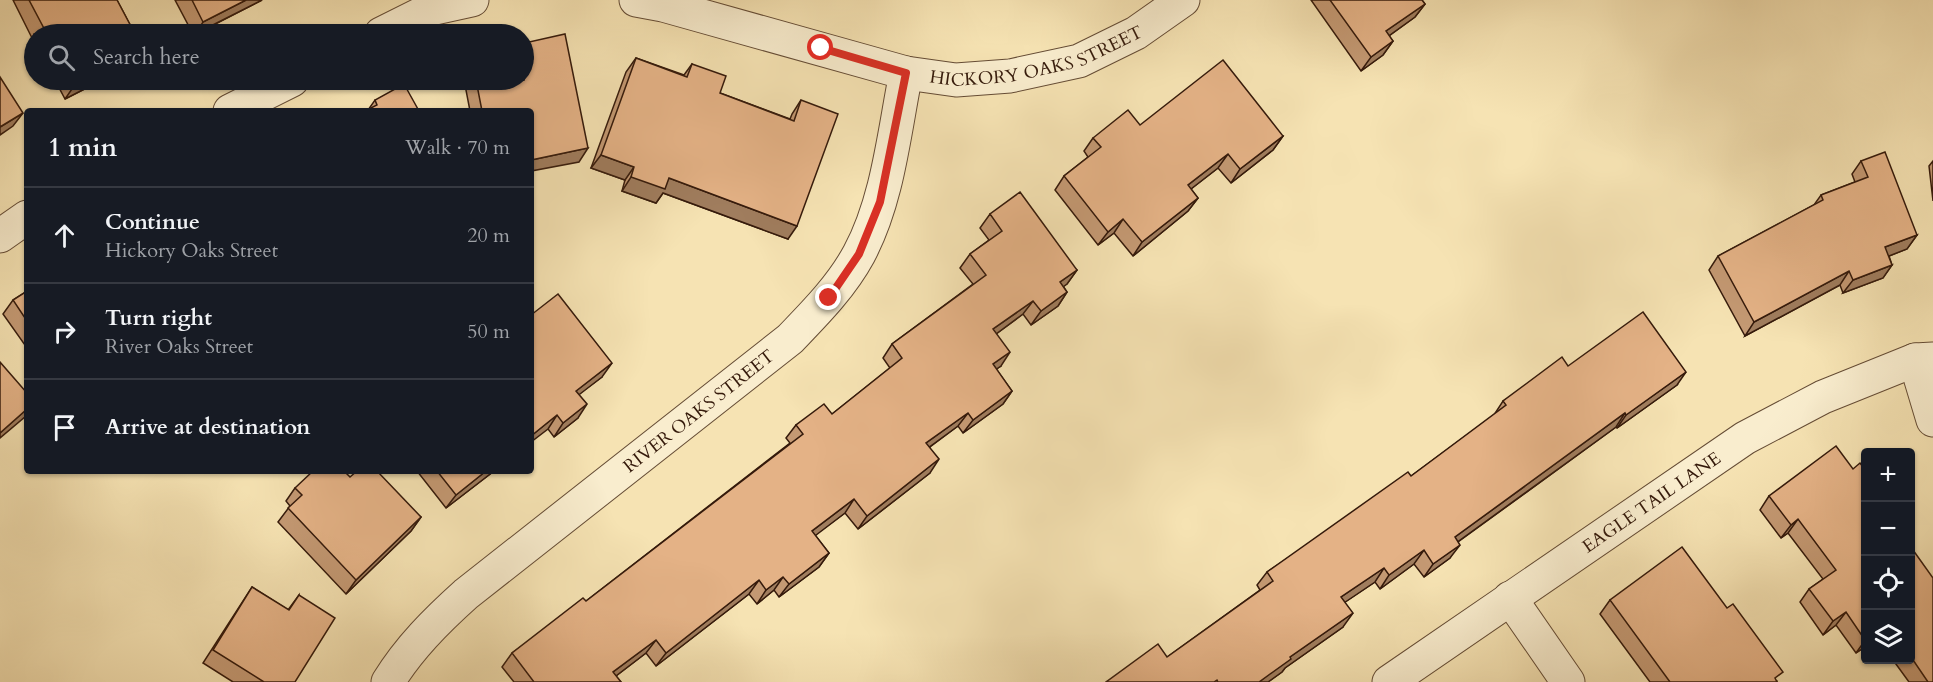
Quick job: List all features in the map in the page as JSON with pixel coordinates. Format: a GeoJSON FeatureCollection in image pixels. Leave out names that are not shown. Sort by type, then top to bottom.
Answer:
{"type":"FeatureCollection","features":[{"type":"Feature","properties":{"kind":"street"},"geometry":{"type":"LineString","coordinates":[[401,24],[431,9],[472,0]]}},
{"type":"Feature","properties":{"kind":"street","name":"HICKORY OAKS STREET"},"geometry":{"type":"LineString","coordinates":[[636,0],[663,4],[906,73],[956,80],[1010,76],[1079,61],[1136,33],[1183,0]]}},
{"type":"Feature","properties":{"kind":"street","name":"RIVER OAKS STREET"},"geometry":{"type":"LineString","coordinates":[[388,682],[401,661],[431,626],[466,594],[790,339],[829,298],[859,254],[880,202],[906,73]]}},
{"type":"Feature","properties":{"kind":"street"},"geometry":{"type":"LineString","coordinates":[[236,108],[272,90]]}},
{"type":"Feature","properties":{"kind":"street"},"geometry":{"type":"LineString","coordinates":[[0,236],[24,219]]}},
{"type":"Feature","properties":{"kind":"street"},"geometry":{"type":"LineString","coordinates":[[1924,360],[1933,420]]}},
{"type":"Feature","properties":{"kind":"street","name":"EAGLE TAIL LANE"},"geometry":{"type":"LineString","coordinates":[[1389,682],[1745,438],[1823,397],[1924,360]]}},
{"type":"Feature","properties":{"kind":"street"},"geometry":{"type":"LineString","coordinates":[[1510,598],[1568,682]]}},
{"type":"Feature","properties":{"kind":"building"},"geometry":{"type":"Polygon","coordinates":[[[29,0],[117,0],[130,24],[42,24],[29,0]]]}},
{"type":"Feature","properties":{"kind":"building"},"geometry":{"type":"Polygon","coordinates":[[[192,0],[246,0],[203,22],[192,0]]]}},
{"type":"Feature","properties":{"kind":"building"},"geometry":{"type":"Polygon","coordinates":[[[1330,0],[1422,0],[1425,4],[1386,31],[1393,41],[1371,57],[1330,0]]]}},
{"type":"Feature","properties":{"kind":"building"},"geometry":{"type":"Polygon","coordinates":[[[565,34],[588,148],[534,159],[534,108],[481,108],[478,90],[534,90],[534,41],[565,34]]]}},
{"type":"Feature","properties":{"kind":"building"},"geometry":{"type":"Polygon","coordinates":[[[636,58],[687,77],[692,64],[726,76],[720,93],[794,121],[801,100],[838,114],[797,226],[669,178],[665,189],[631,177],[634,167],[601,155],[636,58]]]}},
{"type":"Feature","properties":{"kind":"building"},"geometry":{"type":"Polygon","coordinates":[[[1223,60],[1283,136],[1240,169],[1228,154],[1188,185],[1198,198],[1142,242],[1123,219],[1108,232],[1064,176],[1101,147],[1093,138],[1128,110],[1140,125],[1223,60]]]}},
{"type":"Feature","properties":{"kind":"building"},"geometry":{"type":"Polygon","coordinates":[[[0,77],[23,113],[0,127],[0,77]]]}},
{"type":"Feature","properties":{"kind":"building"},"geometry":{"type":"Polygon","coordinates":[[[393,90],[407,90],[417,108],[371,108],[377,105],[375,100],[393,90]]]}},
{"type":"Feature","properties":{"kind":"building"},"geometry":{"type":"Polygon","coordinates":[[[1885,152],[1917,235],[1885,247],[1892,265],[1853,280],[1849,271],[1754,322],[1718,256],[1823,200],[1821,195],[1868,177],[1861,161],[1885,152]]]}},
{"type":"Feature","properties":{"kind":"building"},"geometry":{"type":"Polygon","coordinates":[[[1020,192],[1077,270],[1060,282],[1067,292],[1041,311],[1033,301],[993,329],[1010,352],[993,364],[1012,391],[973,420],[968,413],[926,443],[939,459],[867,516],[854,499],[812,531],[829,553],[789,584],[783,577],[766,590],[759,580],[666,653],[656,640],[613,672],[621,682],[534,682],[512,653],[583,598],[586,601],[803,434],[796,425],[824,404],[832,414],[902,358],[892,344],[986,275],[970,254],[1002,231],[990,214],[1020,192]]]}},
{"type":"Feature","properties":{"kind":"building"},"geometry":{"type":"Polygon","coordinates":[[[24,293],[24,316],[13,300],[24,293]]]}},
{"type":"Feature","properties":{"kind":"building"},"geometry":{"type":"Polygon","coordinates":[[[558,294],[612,363],[576,391],[587,404],[563,423],[557,415],[534,434],[534,313],[558,294]]]}},
{"type":"Feature","properties":{"kind":"building"},"geometry":{"type":"Polygon","coordinates":[[[1643,312],[1686,372],[1626,415],[1625,413],[1455,537],[1460,545],[1433,564],[1424,550],[1389,575],[1384,568],[1341,597],[1353,613],[1290,657],[1291,659],[1259,682],[1218,682],[1217,680],[1214,682],[1106,682],[1158,644],[1167,657],[1273,581],[1267,572],[1408,472],[1411,476],[1506,405],[1503,401],[1562,357],[1568,366],[1643,312]]]}},
{"type":"Feature","properties":{"kind":"building"},"geometry":{"type":"Polygon","coordinates":[[[0,362],[24,390],[24,412],[0,433],[0,362]]]}},
{"type":"Feature","properties":{"kind":"building"},"geometry":{"type":"Polygon","coordinates":[[[1836,446],[1853,469],[1861,464],[1861,634],[1846,612],[1833,621],[1809,589],[1836,570],[1798,519],[1791,525],[1769,496],[1836,446]]]}},
{"type":"Feature","properties":{"kind":"building"},"geometry":{"type":"Polygon","coordinates":[[[310,474],[347,474],[350,477],[354,474],[380,474],[421,517],[356,580],[288,508],[302,495],[295,488],[310,474]]]}},
{"type":"Feature","properties":{"kind":"building"},"geometry":{"type":"Polygon","coordinates":[[[439,474],[482,474],[456,495],[439,474]]]}},
{"type":"Feature","properties":{"kind":"building"},"geometry":{"type":"Polygon","coordinates":[[[1682,547],[1727,608],[1733,604],[1783,672],[1775,678],[1777,682],[1670,682],[1610,600],[1682,547]]]}},
{"type":"Feature","properties":{"kind":"building"},"geometry":{"type":"Polygon","coordinates":[[[1915,553],[1933,578],[1933,682],[1928,682],[1915,663],[1915,553]]]}},
{"type":"Feature","properties":{"kind":"building"},"geometry":{"type":"Polygon","coordinates":[[[252,587],[289,610],[299,595],[335,618],[295,682],[264,682],[213,650],[252,587]]]}},
{"type":"Feature","properties":{"kind":"route"},"geometry":{"type":"LineString","coordinates":[[821,48],[906,73],[880,202],[859,254],[829,298]]}}]}
